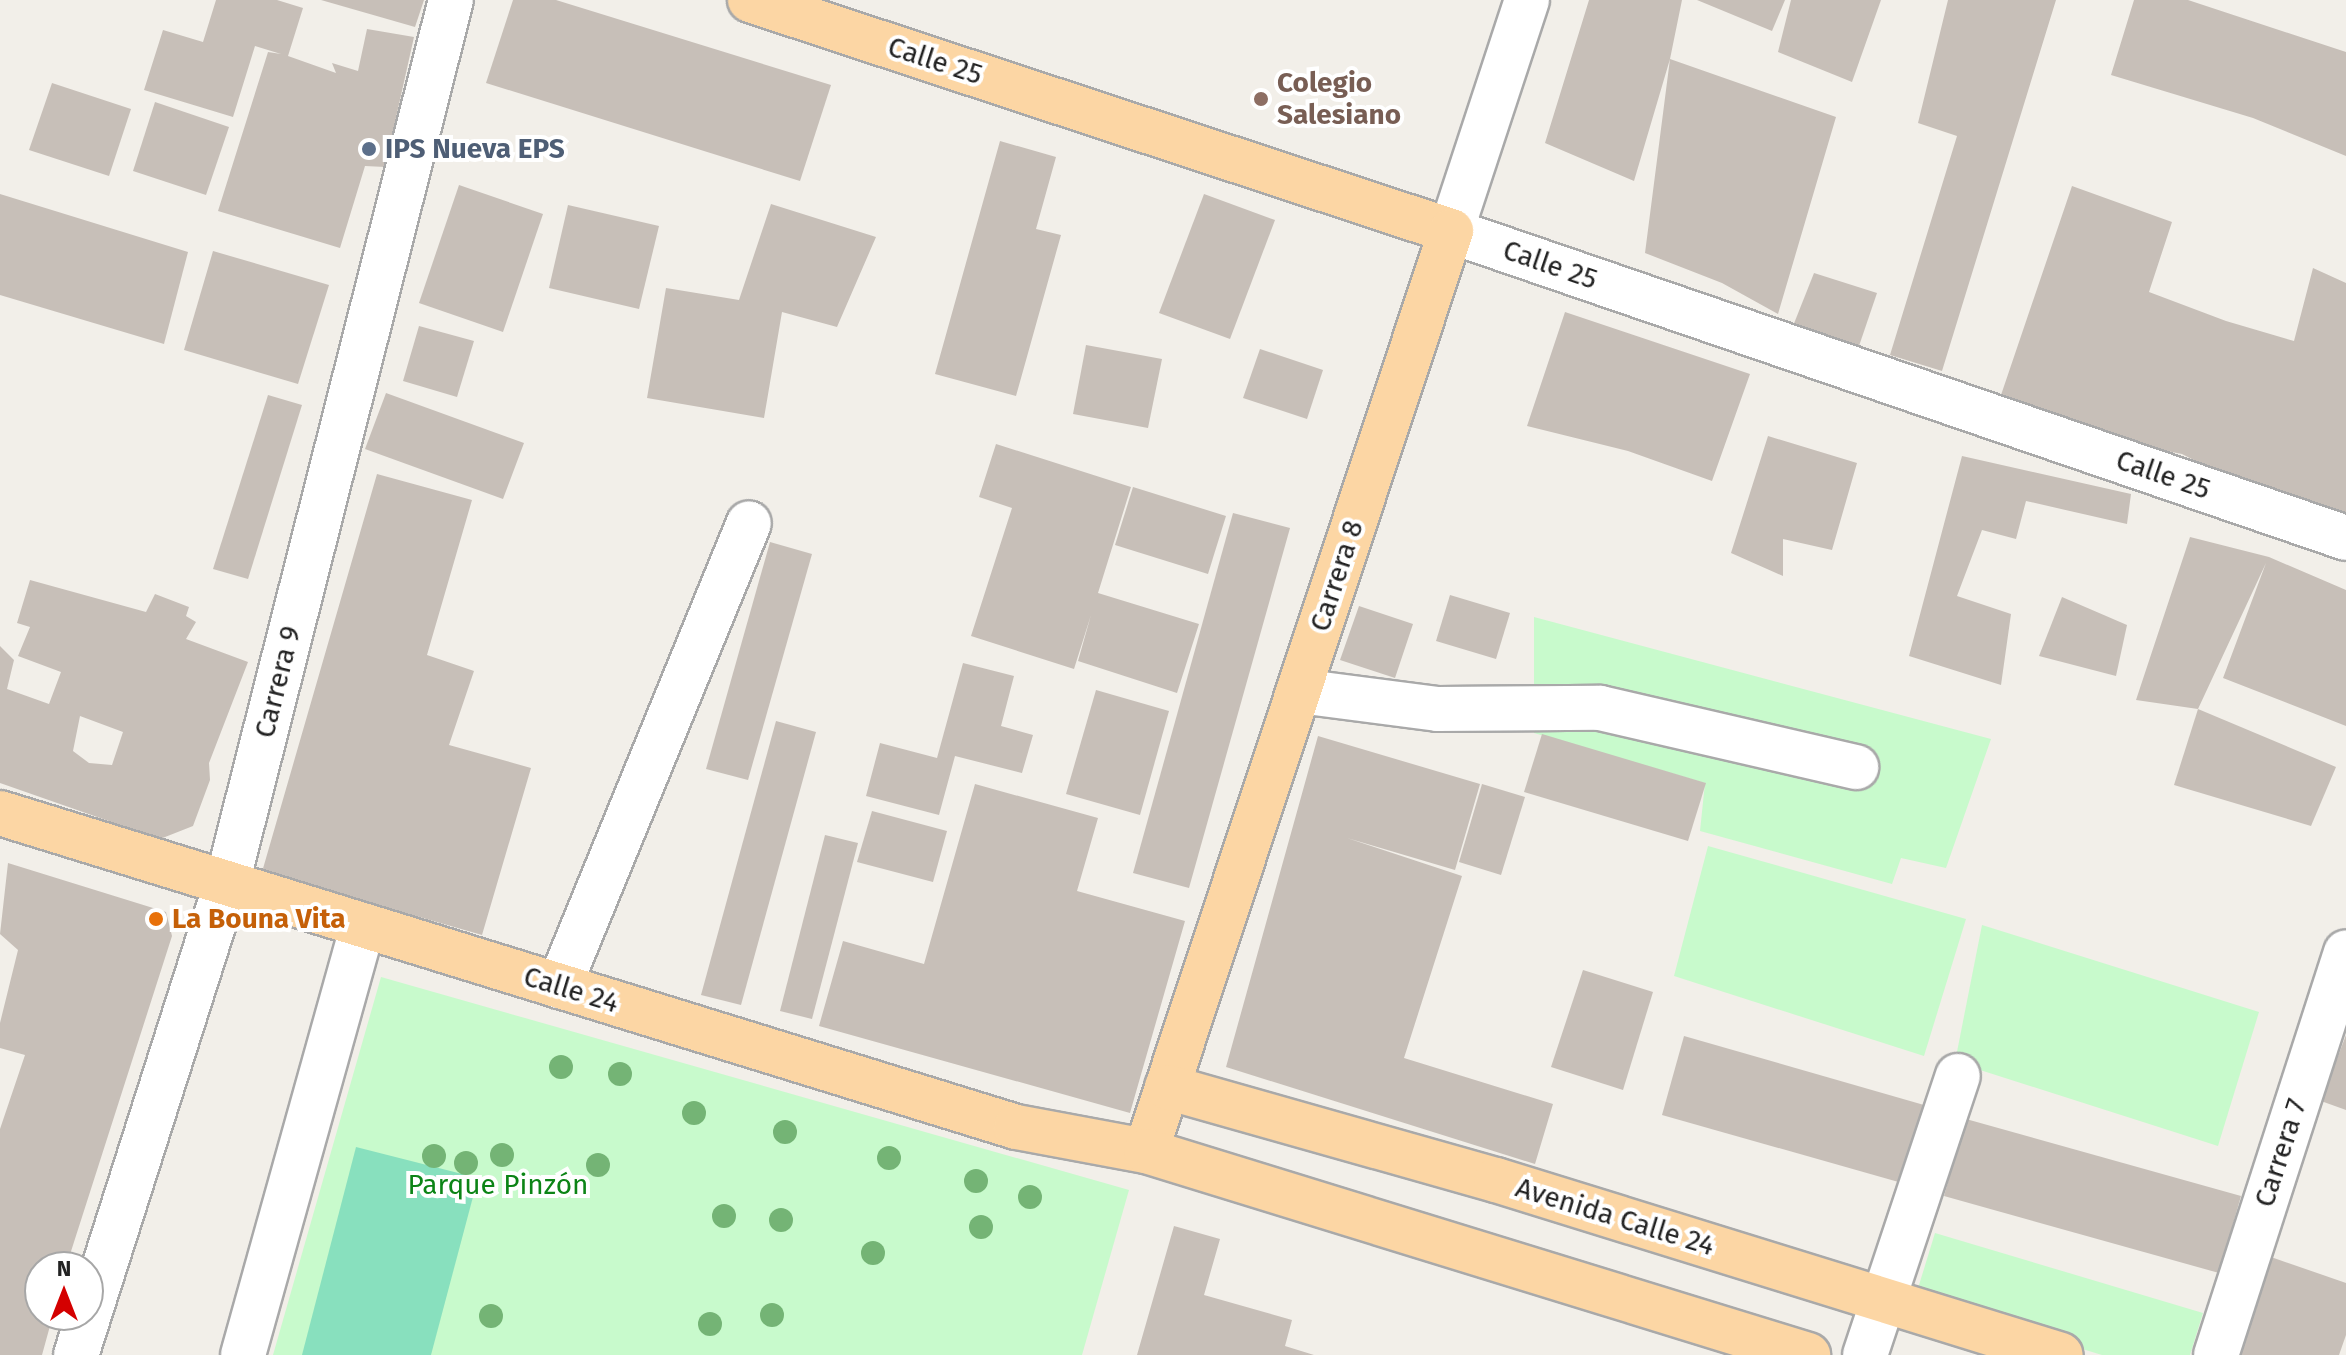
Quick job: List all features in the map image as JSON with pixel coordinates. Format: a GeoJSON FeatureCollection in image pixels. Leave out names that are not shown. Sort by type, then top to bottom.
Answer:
{"type":"FeatureCollection","features":[{"type":"Feature","properties":{"kind":"main road","name":"Calle 25"},"geometry":{"type":"LineString","coordinates":[[750,0],[1451,231]]}},
{"type":"Feature","properties":{"kind":"main road","name":"Carrera 8"},"geometry":{"type":"LineString","coordinates":[[1146,1151],[1451,231]]}},
{"type":"Feature","properties":{"kind":"main road","name":"Calle 24"},"geometry":{"type":"LineString","coordinates":[[0,813],[1016,1127],[1146,1151]]}},
{"type":"Feature","properties":{"kind":"main road","name":"Avenida Calle 24"},"geometry":{"type":"LineString","coordinates":[[1167,1087],[1496,1180],[2061,1355]]}},
{"type":"Feature","properties":{"kind":"main road"},"geometry":{"type":"LineString","coordinates":[[1146,1151],[1808,1355]]}},
{"type":"Feature","properties":{"kind":"street","name":"Carrera 9"},"geometry":{"type":"LineString","coordinates":[[76,1355],[227,883],[451,0]]}},
{"type":"Feature","properties":{"kind":"street","name":"Carrera 8"},"geometry":{"type":"LineString","coordinates":[[1451,231],[1527,0]]}},
{"type":"Feature","properties":{"kind":"street","name":"Calle 25"},"geometry":{"type":"LineString","coordinates":[[1451,231],[2346,538]]}},
{"type":"Feature","properties":{"kind":"street"},"geometry":{"type":"LineString","coordinates":[[559,986],[749,523]]}},
{"type":"Feature","properties":{"kind":"street"},"geometry":{"type":"LineString","coordinates":[[1299,691],[1438,709],[1600,708],[1856,767]]}},
{"type":"Feature","properties":{"kind":"street"},"geometry":{"type":"LineString","coordinates":[[243,1355],[363,925]]}},
{"type":"Feature","properties":{"kind":"street","name":"Carrera 7"},"geometry":{"type":"LineString","coordinates":[[2216,1355],[2346,952]]}},
{"type":"Feature","properties":{"kind":"street"},"geometry":{"type":"LineString","coordinates":[[1865,1355],[1958,1076]]}},
{"type":"Feature","properties":{"kind":"green space"},"geometry":{"type":"Polygon","coordinates":[[[1534,617],[1991,739],[1946,868],[1901,858],[1892,884],[1700,831],[1705,783],[1534,733],[1534,617]]]}},
{"type":"Feature","properties":{"kind":"green space"},"geometry":{"type":"Polygon","coordinates":[[[1708,846],[1966,919],[1924,1056],[1674,976],[1708,846]]]}},
{"type":"Feature","properties":{"kind":"green space"},"geometry":{"type":"Polygon","coordinates":[[[1982,925],[2259,1012],[2218,1146],[1955,1062],[1982,925]]]}},
{"type":"Feature","properties":{"kind":"green space","name":"Parque Pinzón"},"geometry":{"type":"Polygon","coordinates":[[[381,977],[1129,1190],[1082,1355],[273,1355],[381,977]]]}},
{"type":"Feature","properties":{"kind":"green space"},"geometry":{"type":"Polygon","coordinates":[[[356,1147],[478,1178],[431,1355],[302,1355],[356,1147]]]}},
{"type":"Feature","properties":{"kind":"green space"},"geometry":{"type":"Polygon","coordinates":[[[1935,1233],[2203,1313],[2190,1355],[2102,1355],[1915,1298],[1935,1233]]]}},
{"type":"Feature","properties":{"kind":"building"},"geometry":{"type":"Polygon","coordinates":[[[216,0],[277,0],[303,8],[288,56],[336,73],[332,63],[358,71],[367,29],[414,37],[385,167],[365,166],[340,248],[218,211],[268,52],[281,54],[255,46],[233,117],[144,90],[163,30],[203,42],[216,0]]]}},
{"type":"Feature","properties":{"kind":"building"},"geometry":{"type":"Polygon","coordinates":[[[321,0],[424,0],[415,27],[321,0]]]}},
{"type":"Feature","properties":{"kind":"building"},"geometry":{"type":"Polygon","coordinates":[[[513,0],[556,0],[831,85],[800,181],[486,83],[513,0]]]}},
{"type":"Feature","properties":{"kind":"building"},"geometry":{"type":"Polygon","coordinates":[[[1589,0],[1682,0],[1670,59],[1634,181],[1545,143],[1589,0]]]}},
{"type":"Feature","properties":{"kind":"building"},"geometry":{"type":"Polygon","coordinates":[[[1697,0],[1785,0],[1772,31],[1697,0]]]}},
{"type":"Feature","properties":{"kind":"building"},"geometry":{"type":"Polygon","coordinates":[[[1791,0],[1881,0],[1852,82],[1778,52],[1791,0]]]}},
{"type":"Feature","properties":{"kind":"building"},"geometry":{"type":"Polygon","coordinates":[[[1948,0],[2056,0],[1942,371],[1890,355],[1957,136],[1918,123],[1948,0]]]}},
{"type":"Feature","properties":{"kind":"building"},"geometry":{"type":"Polygon","coordinates":[[[2134,0],[2188,0],[2346,52],[2346,156],[2253,118],[2111,75],[2134,0]]]}},
{"type":"Feature","properties":{"kind":"building"},"geometry":{"type":"Polygon","coordinates":[[[1670,59],[1836,117],[1778,314],[1722,283],[1645,253],[1670,59]]]}},
{"type":"Feature","properties":{"kind":"building"},"geometry":{"type":"Polygon","coordinates":[[[52,83],[131,109],[109,176],[29,150],[52,83]]]}},
{"type":"Feature","properties":{"kind":"building"},"geometry":{"type":"Polygon","coordinates":[[[155,102],[229,127],[206,195],[133,171],[155,102]]]}},
{"type":"Feature","properties":{"kind":"building"},"geometry":{"type":"Polygon","coordinates":[[[1000,141],[1056,157],[1036,229],[1061,235],[1016,396],[935,374],[1000,141]]]}},
{"type":"Feature","properties":{"kind":"building"},"geometry":{"type":"Polygon","coordinates":[[[459,185],[543,214],[503,332],[419,303],[459,185]]]}},
{"type":"Feature","properties":{"kind":"building"},"geometry":{"type":"Polygon","coordinates":[[[2072,186],[2172,222],[2149,292],[2226,321],[2294,341],[2313,268],[2346,283],[2346,518],[2244,486],[2182,454],[2101,438],[2001,395],[2072,186]]]}},
{"type":"Feature","properties":{"kind":"building"},"geometry":{"type":"Polygon","coordinates":[[[0,194],[188,252],[164,344],[0,295],[0,194]]]}},
{"type":"Feature","properties":{"kind":"building"},"geometry":{"type":"Polygon","coordinates":[[[1204,194],[1275,220],[1230,339],[1159,313],[1204,194]]]}},
{"type":"Feature","properties":{"kind":"building"},"geometry":{"type":"Polygon","coordinates":[[[771,204],[876,237],[837,327],[782,312],[764,418],[647,398],[666,288],[739,300],[771,204]]]}},
{"type":"Feature","properties":{"kind":"building"},"geometry":{"type":"Polygon","coordinates":[[[568,205],[659,226],[639,309],[549,288],[568,205]]]}},
{"type":"Feature","properties":{"kind":"building"},"geometry":{"type":"Polygon","coordinates":[[[213,251],[329,285],[298,384],[184,350],[213,251]]]}},
{"type":"Feature","properties":{"kind":"building"},"geometry":{"type":"Polygon","coordinates":[[[1814,273],[1877,293],[1859,346],[1793,326],[1814,273]]]}},
{"type":"Feature","properties":{"kind":"building"},"geometry":{"type":"Polygon","coordinates":[[[1565,312],[1750,374],[1712,481],[1628,451],[1527,426],[1565,312]]]}},
{"type":"Feature","properties":{"kind":"building"},"geometry":{"type":"Polygon","coordinates":[[[419,326],[474,341],[457,397],[403,381],[419,326]]]}},
{"type":"Feature","properties":{"kind":"building"},"geometry":{"type":"Polygon","coordinates":[[[1086,345],[1162,359],[1148,428],[1073,414],[1086,345]]]}},
{"type":"Feature","properties":{"kind":"building"},"geometry":{"type":"Polygon","coordinates":[[[1260,349],[1323,370],[1307,419],[1243,398],[1260,349]]]}},
{"type":"Feature","properties":{"kind":"building"},"geometry":{"type":"Polygon","coordinates":[[[386,393],[524,443],[503,499],[365,449],[386,393]]]}},
{"type":"Feature","properties":{"kind":"building"},"geometry":{"type":"Polygon","coordinates":[[[268,395],[302,405],[248,579],[213,569],[268,395]]]}},
{"type":"Feature","properties":{"kind":"building"},"geometry":{"type":"Polygon","coordinates":[[[1768,436],[1857,463],[1832,550],[1783,539],[1783,576],[1731,553],[1768,436]]]}},
{"type":"Feature","properties":{"kind":"building"},"geometry":{"type":"Polygon","coordinates":[[[996,444],[1131,487],[1098,593],[1199,624],[1177,693],[1078,661],[1091,615],[1074,669],[971,636],[1012,508],[979,497],[996,444]]]}},
{"type":"Feature","properties":{"kind":"building"},"geometry":{"type":"Polygon","coordinates":[[[1962,456],[2131,494],[2127,524],[2026,501],[2016,539],[1982,530],[1957,596],[2011,614],[2001,685],[1909,656],[1962,456]]]}},
{"type":"Feature","properties":{"kind":"building"},"geometry":{"type":"Polygon","coordinates":[[[377,474],[472,500],[427,655],[474,671],[449,745],[531,768],[482,935],[262,872],[377,474]]]}},
{"type":"Feature","properties":{"kind":"building"},"geometry":{"type":"Polygon","coordinates":[[[1133,487],[1226,516],[1208,574],[1115,545],[1133,487]]]}},
{"type":"Feature","properties":{"kind":"building"},"geometry":{"type":"Polygon","coordinates":[[[1233,513],[1290,528],[1189,888],[1133,873],[1233,513]]]}},
{"type":"Feature","properties":{"kind":"building"},"geometry":{"type":"Polygon","coordinates":[[[2190,537],[2269,557],[2346,590],[2346,726],[2223,678],[2266,563],[2198,709],[2136,700],[2190,537]]]}},
{"type":"Feature","properties":{"kind":"building"},"geometry":{"type":"Polygon","coordinates":[[[770,542],[812,554],[748,780],[706,769],[770,542]]]}},
{"type":"Feature","properties":{"kind":"building"},"geometry":{"type":"Polygon","coordinates":[[[30,580],[146,612],[155,594],[189,607],[186,616],[196,622],[186,639],[248,662],[209,763],[210,780],[193,826],[160,839],[0,783],[0,646],[14,660],[7,689],[49,704],[61,672],[18,656],[30,627],[17,623],[30,580]],[[80,716],[73,751],[89,763],[112,765],[123,732],[80,716]]]}},
{"type":"Feature","properties":{"kind":"building"},"geometry":{"type":"Polygon","coordinates":[[[1450,595],[1510,613],[1496,659],[1436,641],[1450,595]]]}},
{"type":"Feature","properties":{"kind":"building"},"geometry":{"type":"Polygon","coordinates":[[[2062,597],[2127,625],[2116,676],[2039,656],[2062,597]]]}},
{"type":"Feature","properties":{"kind":"building"},"geometry":{"type":"Polygon","coordinates":[[[1359,606],[1413,624],[1395,678],[1340,660],[1359,606]]]}},
{"type":"Feature","properties":{"kind":"building"},"geometry":{"type":"Polygon","coordinates":[[[963,663],[1014,676],[1001,726],[1033,735],[1022,773],[955,756],[939,815],[866,796],[880,743],[937,758],[963,663]]]}},
{"type":"Feature","properties":{"kind":"building"},"geometry":{"type":"Polygon","coordinates":[[[1096,690],[1169,711],[1140,815],[1066,794],[1096,690]]]}},
{"type":"Feature","properties":{"kind":"building"},"geometry":{"type":"Polygon","coordinates":[[[2198,709],[2336,767],[2311,826],[2174,785],[2198,709]]]}},
{"type":"Feature","properties":{"kind":"building"},"geometry":{"type":"Polygon","coordinates":[[[776,721],[816,732],[741,1005],[701,995],[776,721]]]}},
{"type":"Feature","properties":{"kind":"building"},"geometry":{"type":"Polygon","coordinates":[[[1542,734],[1706,783],[1688,841],[1524,792],[1542,734]]]}},
{"type":"Feature","properties":{"kind":"building"},"geometry":{"type":"Polygon","coordinates":[[[1318,736],[1480,784],[1455,870],[1347,838],[1462,876],[1404,1058],[1553,1104],[1535,1164],[1226,1067],[1318,736]]]}},
{"type":"Feature","properties":{"kind":"building"},"geometry":{"type":"Polygon","coordinates":[[[975,784],[1098,818],[1077,891],[1185,921],[1130,1113],[819,1026],[843,941],[924,964],[975,784]]]}},
{"type":"Feature","properties":{"kind":"building"},"geometry":{"type":"Polygon","coordinates":[[[1482,784],[1525,797],[1501,875],[1459,862],[1482,784]]]}},
{"type":"Feature","properties":{"kind":"building"},"geometry":{"type":"Polygon","coordinates":[[[872,811],[947,831],[933,882],[857,862],[872,811]]]}},
{"type":"Feature","properties":{"kind":"building"},"geometry":{"type":"Polygon","coordinates":[[[825,835],[858,843],[812,1019],[780,1011],[825,835]]]}},
{"type":"Feature","properties":{"kind":"building"},"geometry":{"type":"Polygon","coordinates":[[[8,863],[166,912],[172,936],[71,1251],[24,1251],[24,1331],[49,1331],[42,1355],[0,1355],[0,1129],[25,1055],[0,1048],[0,1023],[18,950],[0,934],[8,863]]]}},
{"type":"Feature","properties":{"kind":"building"},"geometry":{"type":"Polygon","coordinates":[[[1583,970],[1653,992],[1623,1090],[1551,1067],[1583,970]]]}},
{"type":"Feature","properties":{"kind":"building"},"geometry":{"type":"Polygon","coordinates":[[[2346,1035],[2346,1110],[2321,1101],[2346,1035]]]}},
{"type":"Feature","properties":{"kind":"building"},"geometry":{"type":"Polygon","coordinates":[[[1684,1036],[1924,1105],[1902,1183],[1662,1115],[1684,1036]]]}},
{"type":"Feature","properties":{"kind":"building"},"geometry":{"type":"Polygon","coordinates":[[[1966,1119],[2241,1196],[2219,1273],[1944,1196],[1966,1119]]]}},
{"type":"Feature","properties":{"kind":"building"},"geometry":{"type":"Polygon","coordinates":[[[1174,1226],[1220,1239],[1204,1295],[1292,1320],[1285,1346],[1314,1355],[1137,1355],[1174,1226]]]}},
{"type":"Feature","properties":{"kind":"building"},"geometry":{"type":"Polygon","coordinates":[[[2271,1257],[2346,1283],[2346,1335],[2339,1355],[2237,1355],[2271,1257]]]}},
{"type":"Feature","properties":{"kind":"place","name":"Colegio Salesiano"},"geometry":{"type":"Point","coordinates":[1261,99]}},
{"type":"Feature","properties":{"kind":"place","name":"IPS Nueva EPS"},"geometry":{"type":"Point","coordinates":[369,149]}},
{"type":"Feature","properties":{"kind":"place","name":"La Bouna Vita"},"geometry":{"type":"Point","coordinates":[156,919]}}]}
